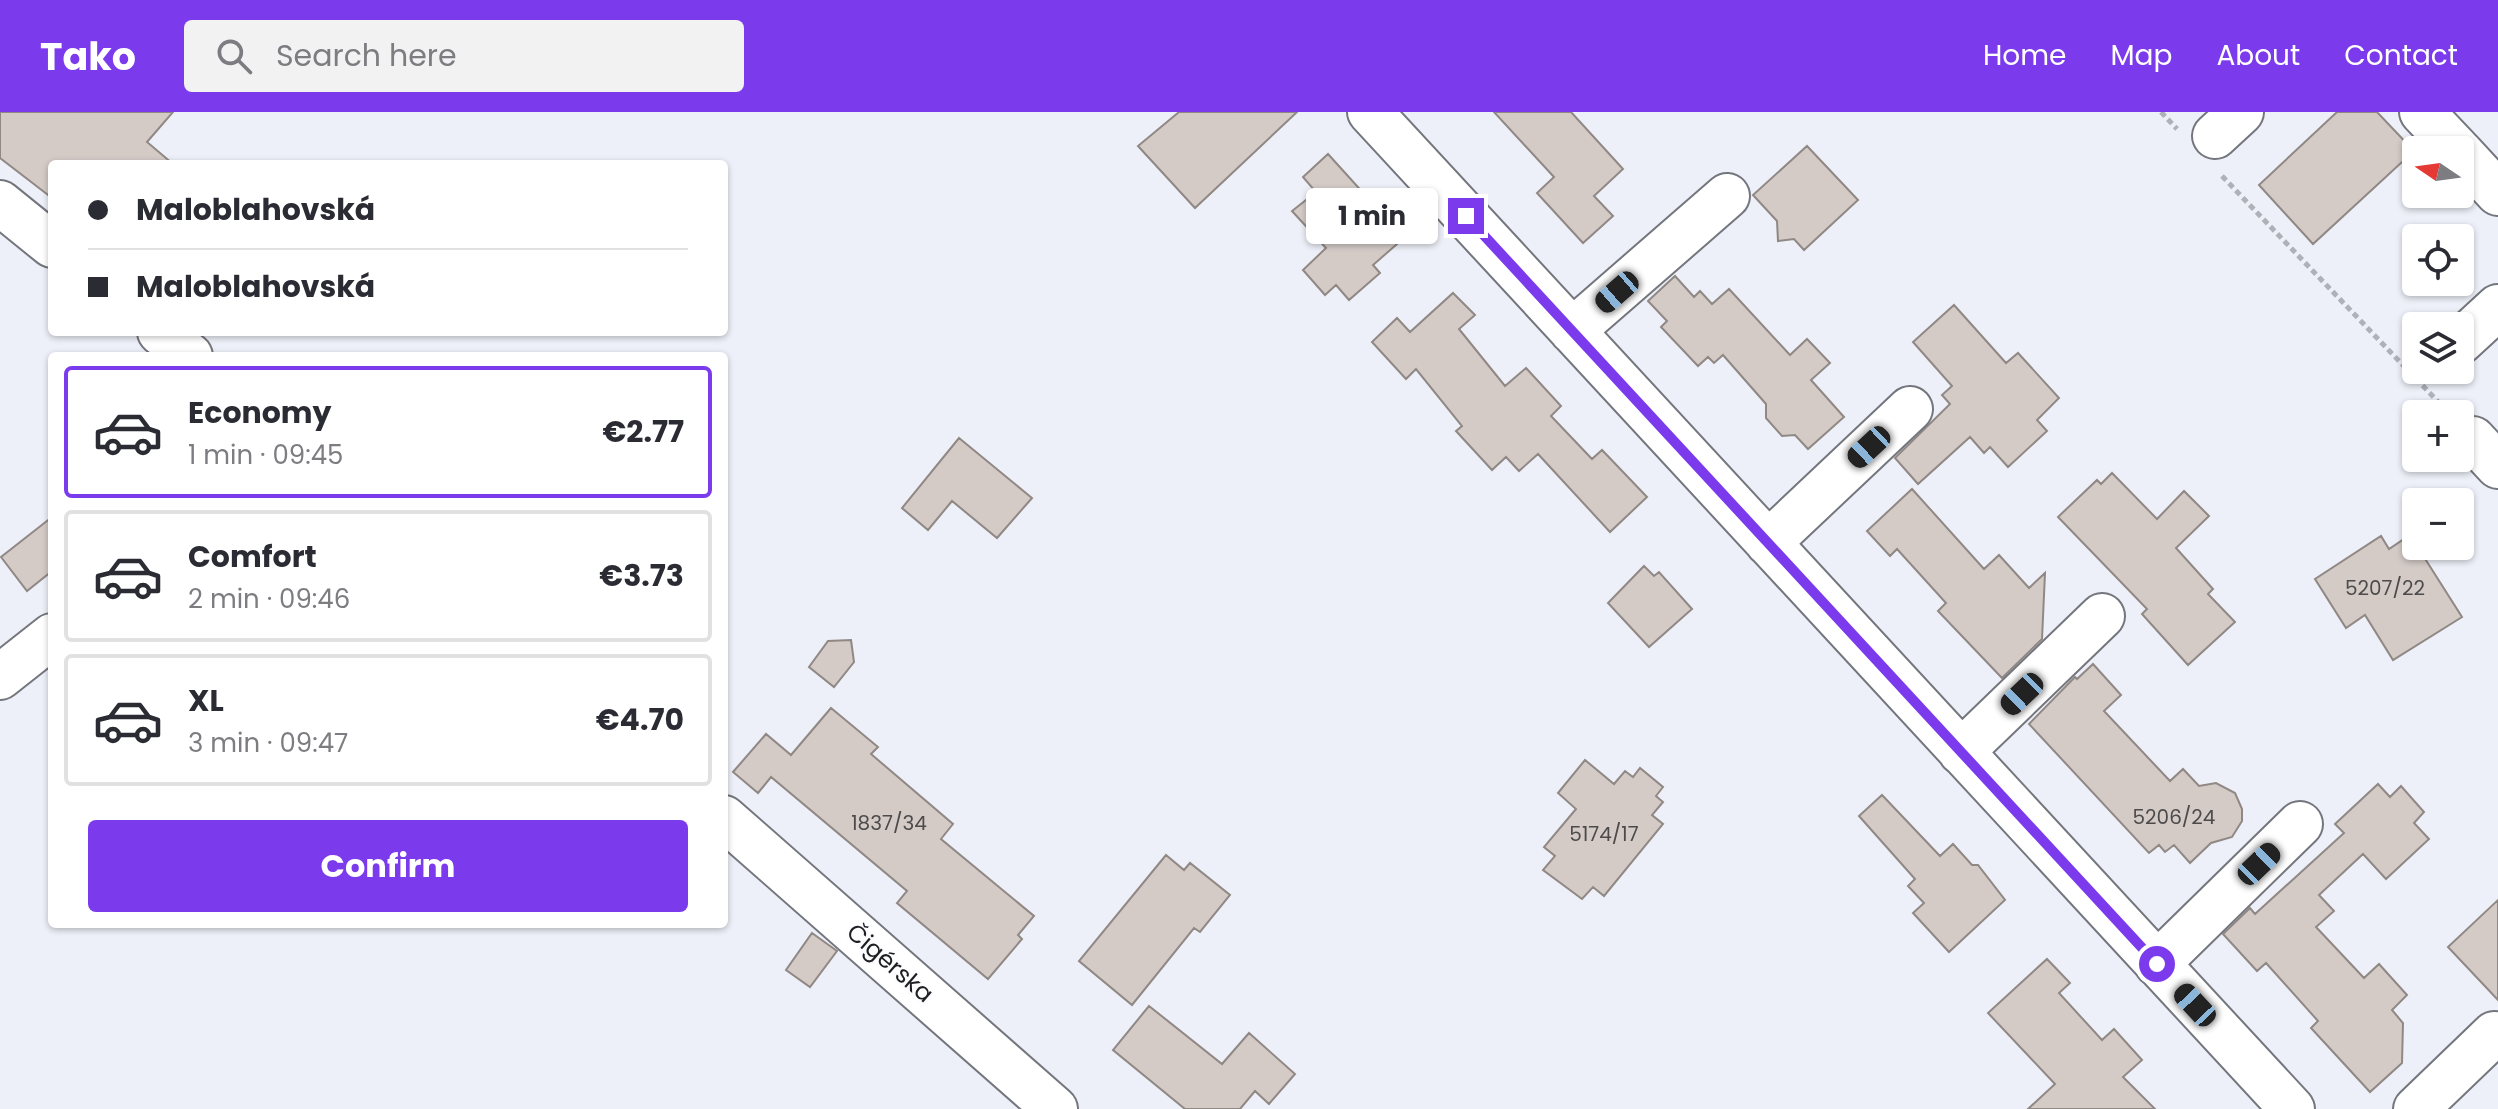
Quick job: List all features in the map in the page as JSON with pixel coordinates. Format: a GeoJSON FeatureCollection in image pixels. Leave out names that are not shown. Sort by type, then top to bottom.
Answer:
{"type":"FeatureCollection","features":[{"type":"Feature","properties":{"kind":"street"},"geometry":{"type":"LineString","coordinates":[[2422,112],[2445,136]]}},
{"type":"Feature","properties":{"kind":"street"},"geometry":{"type":"LineString","coordinates":[[1382,116],[1572,331],[2292,1109]]}},
{"type":"Feature","properties":{"kind":"street"},"geometry":{"type":"LineString","coordinates":[[2474,167],[2498,193]]}},
{"type":"Feature","properties":{"kind":"street"},"geometry":{"type":"LineString","coordinates":[[1572,331],[1727,196]]}},
{"type":"Feature","properties":{"kind":"street"},"geometry":{"type":"LineString","coordinates":[[0,203],[48,242]]}},
{"type":"Feature","properties":{"kind":"street"},"geometry":{"type":"LineString","coordinates":[[2474,329],[2498,307]]}},
{"type":"Feature","properties":{"kind":"street"},"geometry":{"type":"LineString","coordinates":[[165,336],[185,352]]}},
{"type":"Feature","properties":{"kind":"street"},"geometry":{"type":"LineString","coordinates":[[1768,543],[1910,409]]}},
{"type":"Feature","properties":{"kind":"street"},"geometry":{"type":"LineString","coordinates":[[1961,752],[2102,616]]}},
{"type":"Feature","properties":{"kind":"street"},"geometry":{"type":"LineString","coordinates":[[0,677],[48,639]]}},
{"type":"Feature","properties":{"kind":"street","name":"Čigérska"},"geometry":{"type":"LineString","coordinates":[[728,822],[1055,1109]]}},
{"type":"Feature","properties":{"kind":"street"},"geometry":{"type":"LineString","coordinates":[[2157,964],[2300,824]]}},
{"type":"Feature","properties":{"kind":"street"},"geometry":{"type":"LineString","coordinates":[[2416,1109],[2494,1034]]}},
{"type":"Feature","properties":{"kind":"path"},"geometry":{"type":"LineString","coordinates":[[2161,112],[2213,138],[2439,400]]}},
{"type":"Feature","properties":{"kind":"building"},"geometry":{"type":"Polygon","coordinates":[[[0,112],[173,112],[147,142],[168,160],[48,160],[48,195],[0,158],[0,112]]]}},
{"type":"Feature","properties":{"kind":"building"},"geometry":{"type":"Polygon","coordinates":[[[1179,112],[1297,112],[1195,208],[1138,146],[1179,112]]]}},
{"type":"Feature","properties":{"kind":"building"},"geometry":{"type":"Polygon","coordinates":[[[1494,112],[1571,112],[1623,169],[1594,196],[1613,216],[1583,243],[1537,193],[1554,177],[1494,112]]]}},
{"type":"Feature","properties":{"kind":"building"},"geometry":{"type":"Polygon","coordinates":[[[2337,112],[2377,112],[2402,138],[2402,162],[2313,244],[2259,185],[2337,112]]]}},
{"type":"Feature","properties":{"kind":"building"},"geometry":{"type":"Polygon","coordinates":[[[1807,146],[1858,200],[1804,250],[1794,239],[1778,241],[1777,221],[1753,195],[1807,146]]]}},
{"type":"Feature","properties":{"kind":"building"},"geometry":{"type":"Polygon","coordinates":[[[1328,154],[1404,238],[1373,265],[1380,273],[1349,300],[1336,285],[1325,295],[1303,270],[1326,248],[1292,211],[1316,192],[1303,177],[1328,154]]]}},
{"type":"Feature","properties":{"kind":"building"},"geometry":{"type":"Polygon","coordinates":[[[1675,276],[1694,297],[1700,291],[1712,304],[1729,289],[1790,355],[1807,339],[1830,363],[1811,380],[1844,417],[1808,449],[1795,435],[1782,436],[1766,418],[1766,404],[1723,355],[1714,363],[1708,357],[1698,366],[1661,327],[1667,321],[1648,301],[1675,276]]]}},
{"type":"Feature","properties":{"kind":"building"},"geometry":{"type":"Polygon","coordinates":[[[1453,293],[1475,315],[1459,329],[1505,386],[1526,368],[1561,406],[1551,416],[1592,459],[1602,450],[1647,497],[1610,532],[1538,454],[1519,471],[1506,457],[1492,470],[1456,431],[1462,426],[1416,369],[1406,379],[1372,342],[1397,318],[1410,332],[1453,293]]]}},
{"type":"Feature","properties":{"kind":"building"},"geometry":{"type":"Polygon","coordinates":[[[1954,305],[2006,363],[2018,353],[2059,398],[2037,420],[2047,431],[2008,467],[1990,447],[1984,453],[1970,437],[1918,484],[1895,458],[1950,404],[1942,395],[1952,386],[1913,342],[1954,305]]]}},
{"type":"Feature","properties":{"kind":"building"},"geometry":{"type":"Polygon","coordinates":[[[959,438],[1032,498],[997,538],[952,501],[928,530],[902,508],[959,438]]]}},
{"type":"Feature","properties":{"kind":"building"},"geometry":{"type":"Polygon","coordinates":[[[2112,473],[2157,519],[2184,491],[2209,516],[2176,548],[2213,589],[2208,594],[2235,622],[2188,665],[2142,614],[2147,609],[2058,517],[2097,480],[2101,484],[2112,473]]]}},
{"type":"Feature","properties":{"kind":"building"},"geometry":{"type":"Polygon","coordinates":[[[1912,489],[1984,569],[1999,555],[2029,588],[2045,573],[2042,639],[2002,678],[1938,611],[1946,603],[1897,549],[1890,556],[1867,531],[1912,489]]]}},
{"type":"Feature","properties":{"kind":"building"},"geometry":{"type":"Polygon","coordinates":[[[48,520],[48,574],[27,591],[1,557],[48,520]]]}},
{"type":"Feature","properties":{"kind":"building"},"geometry":{"type":"Polygon","coordinates":[[[2381,536],[2389,549],[2402,540],[2402,560],[2426,560],[2462,617],[2393,660],[2365,615],[2346,628],[2315,579],[2381,536]]]}},
{"type":"Feature","properties":{"kind":"building"},"geometry":{"type":"Polygon","coordinates":[[[1644,566],[1654,576],[1659,572],[1692,609],[1649,647],[1608,603],[1644,566]]]}},
{"type":"Feature","properties":{"kind":"building"},"geometry":{"type":"Polygon","coordinates":[[[851,640],[854,662],[834,687],[809,667],[828,641],[851,640]]]}},
{"type":"Feature","properties":{"kind":"building"},"geometry":{"type":"Polygon","coordinates":[[[2093,664],[2121,695],[2104,711],[2170,781],[2183,769],[2199,786],[2216,783],[2235,793],[2242,809],[2242,821],[2232,837],[2211,843],[2190,863],[2174,845],[2165,852],[2159,845],[2149,853],[2029,724],[2075,677],[2077,679],[2093,664]]]}},
{"type":"Feature","properties":{"kind":"building"},"geometry":{"type":"Polygon","coordinates":[[[831,708],[878,747],[871,754],[953,824],[941,839],[1034,916],[1018,935],[1022,939],[988,979],[897,903],[907,891],[771,777],[758,793],[733,772],[766,734],[791,755],[831,708]]]}},
{"type":"Feature","properties":{"kind":"building"},"geometry":{"type":"Polygon","coordinates":[[[1585,760],[1614,784],[1625,771],[1633,777],[1640,768],[1663,787],[1656,796],[1663,802],[1652,815],[1663,824],[1604,896],[1593,887],[1582,899],[1543,870],[1555,856],[1544,847],[1576,809],[1558,793],[1585,760]]]}},
{"type":"Feature","properties":{"kind":"building"},"geometry":{"type":"Polygon","coordinates":[[[2378,784],[2390,797],[2401,786],[2424,812],[2414,823],[2429,839],[2386,879],[2363,854],[2319,895],[2334,911],[2316,927],[2364,978],[2379,964],[2407,995],[2392,1010],[2403,1023],[2402,1063],[2370,1092],[2311,1028],[2318,1021],[2266,963],[2257,971],[2223,934],[2250,908],[2255,914],[2344,833],[2335,824],[2378,784]]]}},
{"type":"Feature","properties":{"kind":"building"},"geometry":{"type":"Polygon","coordinates":[[[1882,795],[1940,856],[1953,844],[1972,865],[1978,865],[2005,900],[1949,952],[1913,913],[1924,903],[1908,886],[1915,879],[1859,816],[1882,795]]]}},
{"type":"Feature","properties":{"kind":"building"},"geometry":{"type":"Polygon","coordinates":[[[1166,855],[1184,870],[1190,863],[1230,895],[1200,932],[1194,928],[1132,1005],[1079,961],[1166,855]]]}},
{"type":"Feature","properties":{"kind":"building"},"geometry":{"type":"Polygon","coordinates":[[[2498,900],[2498,1000],[2448,947],[2498,900]]]}},
{"type":"Feature","properties":{"kind":"building"},"geometry":{"type":"Polygon","coordinates":[[[812,933],[837,951],[810,987],[786,970],[812,933]]]}},
{"type":"Feature","properties":{"kind":"building"},"geometry":{"type":"Polygon","coordinates":[[[2047,959],[2070,983],[2059,993],[2102,1040],[2114,1029],[2142,1060],[2123,1077],[2155,1109],[2028,1109],[2055,1084],[1988,1013],[2047,959]]]}},
{"type":"Feature","properties":{"kind":"building"},"geometry":{"type":"Polygon","coordinates":[[[1149,1006],[1222,1064],[1249,1033],[1295,1074],[1269,1104],[1255,1091],[1240,1109],[1185,1109],[1113,1050],[1149,1006]]]}},
{"type":"Feature","properties":{"kind":"route"},"geometry":{"type":"LineString","coordinates":[[1466,216],[2157,964]]}}]}
